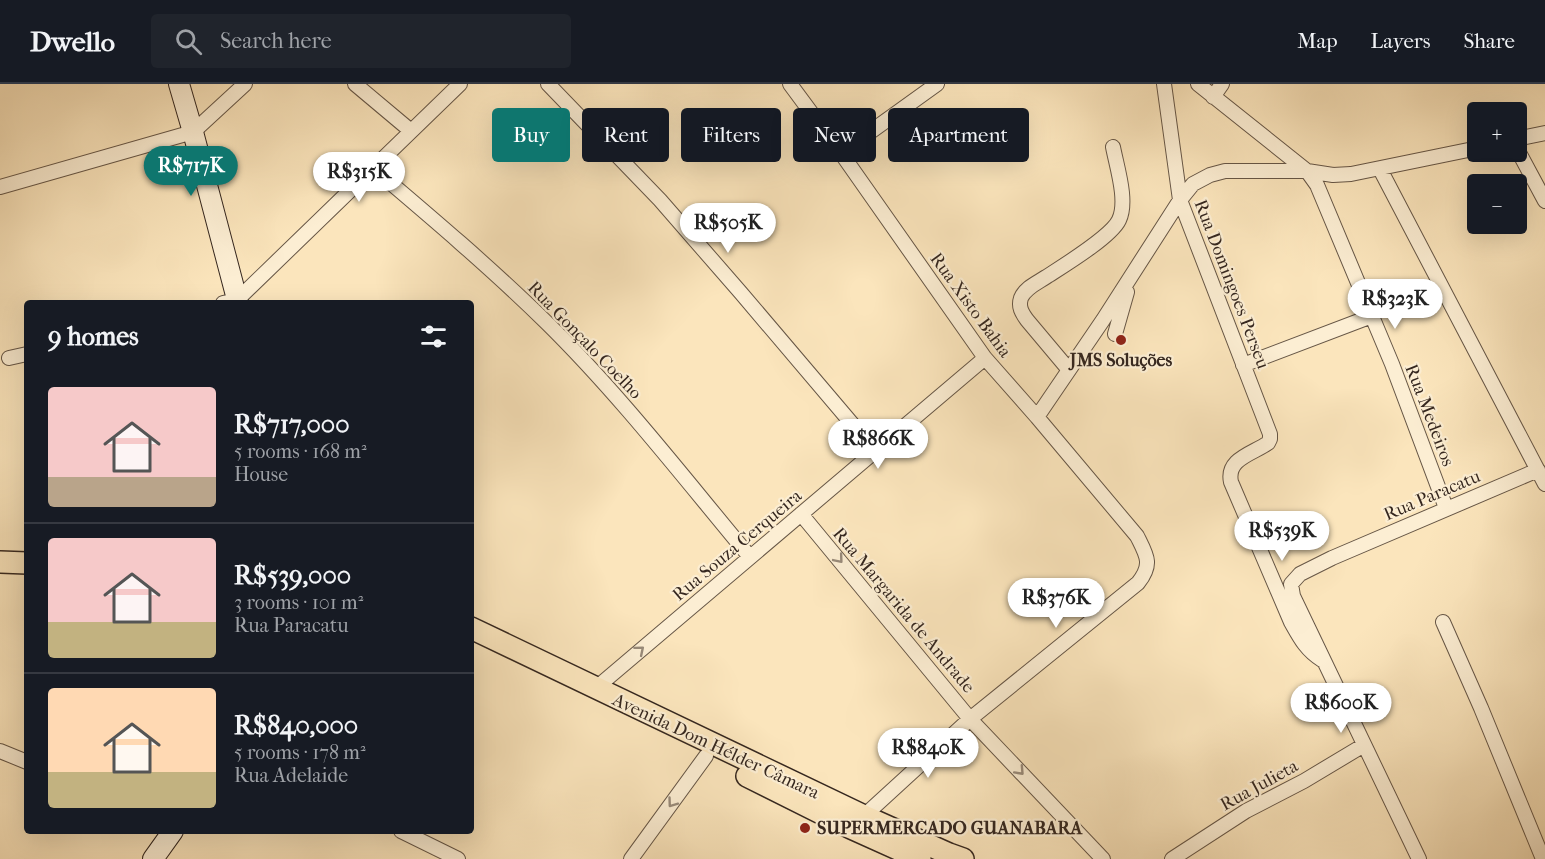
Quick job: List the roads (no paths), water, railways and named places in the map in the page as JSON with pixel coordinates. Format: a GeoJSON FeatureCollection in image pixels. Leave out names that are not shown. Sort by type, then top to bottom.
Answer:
{"type":"FeatureCollection","features":[{"type":"Feature","properties":{"kind":"main road"},"geometry":{"type":"LineString","coordinates":[[179,84],[193,132],[233,300]]}},
{"type":"Feature","properties":{"kind":"main road"},"geometry":{"type":"LineString","coordinates":[[0,562],[24,563]]}},
{"type":"Feature","properties":{"kind":"main road"},"geometry":{"type":"LineString","coordinates":[[0,577],[24,578]]}},
{"type":"Feature","properties":{"kind":"main road","name":"Avenida Dom Hélder Câmara"},"geometry":{"type":"LineString","coordinates":[[474,628],[864,816],[963,859]]}},
{"type":"Feature","properties":{"kind":"main road","name":"Avenida Dom Hélder Câmara"},"geometry":{"type":"LineString","coordinates":[[474,644],[851,828],[920,859]]}},
{"type":"Feature","properties":{"kind":"main road"},"geometry":{"type":"LineString","coordinates":[[153,859],[171,834]]}},
{"type":"Feature","properties":{"kind":"street"},"geometry":{"type":"LineString","coordinates":[[0,187],[193,132],[245,84]]}},
{"type":"Feature","properties":{"kind":"street"},"geometry":{"type":"LineString","coordinates":[[355,84],[411,131]]}},
{"type":"Feature","properties":{"kind":"street"},"geometry":{"type":"LineString","coordinates":[[235,300],[460,84]]}},
{"type":"Feature","properties":{"kind":"street"},"geometry":{"type":"LineString","coordinates":[[548,84],[667,208],[876,452]]}},
{"type":"Feature","properties":{"kind":"street","name":"Rua Xisto Bahia"},"geometry":{"type":"LineString","coordinates":[[790,84],[808,108]]}},
{"type":"Feature","properties":{"kind":"street"},"geometry":{"type":"LineString","coordinates":[[876,128],[937,84]]}},
{"type":"Feature","properties":{"kind":"street","name":"Rua Domingoes Perseu"},"geometry":{"type":"LineString","coordinates":[[1164,84],[1180,200],[1270,434],[1268,443],[1239,460],[1230,471],[1231,482],[1291,622],[1311,653],[1322,660]]}},
{"type":"Feature","properties":{"kind":"street"},"geometry":{"type":"LineString","coordinates":[[1198,84],[1307,171]]}},
{"type":"Feature","properties":{"kind":"street"},"geometry":{"type":"LineString","coordinates":[[1213,97],[1222,84]]}},
{"type":"Feature","properties":{"kind":"street"},"geometry":{"type":"LineString","coordinates":[[1527,137],[1545,133]]}},
{"type":"Feature","properties":{"kind":"street"},"geometry":{"type":"LineString","coordinates":[[1069,370],[1021,312],[1020,301],[1029,288],[1077,257],[1113,229],[1119,221],[1123,202],[1113,147]]}},
{"type":"Feature","properties":{"kind":"street"},"geometry":{"type":"LineString","coordinates":[[1037,417],[1180,200],[1194,184],[1210,175],[1225,171],[1307,171],[1334,175],[1380,169],[1467,150]]}},
{"type":"Feature","properties":{"kind":"street","name":"Rua Xisto Bahia"},"geometry":{"type":"LineString","coordinates":[[847,162],[985,358],[1137,536],[1147,556],[1145,574],[1138,583],[970,719]]}},
{"type":"Feature","properties":{"kind":"street"},"geometry":{"type":"LineString","coordinates":[[1524,162],[1545,201]]}},
{"type":"Feature","properties":{"kind":"street","name":"Rua Gonçalo Coelho"},"geometry":{"type":"LineString","coordinates":[[373,168],[466,247],[548,324],[622,403],[750,557]]}},
{"type":"Feature","properties":{"kind":"street"},"geometry":{"type":"LineString","coordinates":[[1380,169],[1545,484]]}},
{"type":"Feature","properties":{"kind":"street","name":"Rua Medeiros"},"geometry":{"type":"LineString","coordinates":[[1307,171],[1317,185],[1392,364],[1446,508]]}},
{"type":"Feature","properties":{"kind":"street"},"geometry":{"type":"LineString","coordinates":[[1115,334],[1132,275]]}},
{"type":"Feature","properties":{"kind":"street"},"geometry":{"type":"LineString","coordinates":[[1243,365],[1372,316]]}},
{"type":"Feature","properties":{"kind":"street"},"geometry":{"type":"LineString","coordinates":[[9,358],[24,355]]}},
{"type":"Feature","properties":{"kind":"street","name":"Rua Souza Cerqueira"},"geometry":{"type":"LineString","coordinates":[[596,688],[985,358]]}},
{"type":"Feature","properties":{"kind":"street","name":"Rua Paracatu"},"geometry":{"type":"LineString","coordinates":[[1322,660],[1293,596],[1292,584],[1300,574],[1446,508],[1538,470]]}},
{"type":"Feature","properties":{"kind":"street","name":"Rua Margarida de Andrade"},"geometry":{"type":"LineString","coordinates":[[801,514],[970,719],[1102,859]]}},
{"type":"Feature","properties":{"kind":"street"},"geometry":{"type":"LineString","coordinates":[[1443,622],[1543,859]]}},
{"type":"Feature","properties":{"kind":"street"},"geometry":{"type":"LineString","coordinates":[[1322,660],[1419,859]]}},
{"type":"Feature","properties":{"kind":"street"},"geometry":{"type":"LineString","coordinates":[[864,816],[970,719]]}},
{"type":"Feature","properties":{"kind":"street","name":"Rua Julieta"},"geometry":{"type":"LineString","coordinates":[[1172,859],[1246,811],[1364,746]]}},
{"type":"Feature","properties":{"kind":"street"},"geometry":{"type":"LineString","coordinates":[[0,751],[24,761]]}},
{"type":"Feature","properties":{"kind":"street"},"geometry":{"type":"LineString","coordinates":[[631,859],[706,756]]}},
{"type":"Feature","properties":{"kind":"street"},"geometry":{"type":"LineString","coordinates":[[407,834],[458,859]]}},
{"type":"Feature","properties":{"kind":"place","name":"JMS Soluções"},"geometry":{"type":"Point","coordinates":[1121,340]}},
{"type":"Feature","properties":{"kind":"place","name":"SUPERMERCADO GUANABARA"},"geometry":{"type":"Point","coordinates":[805,828]}}]}
